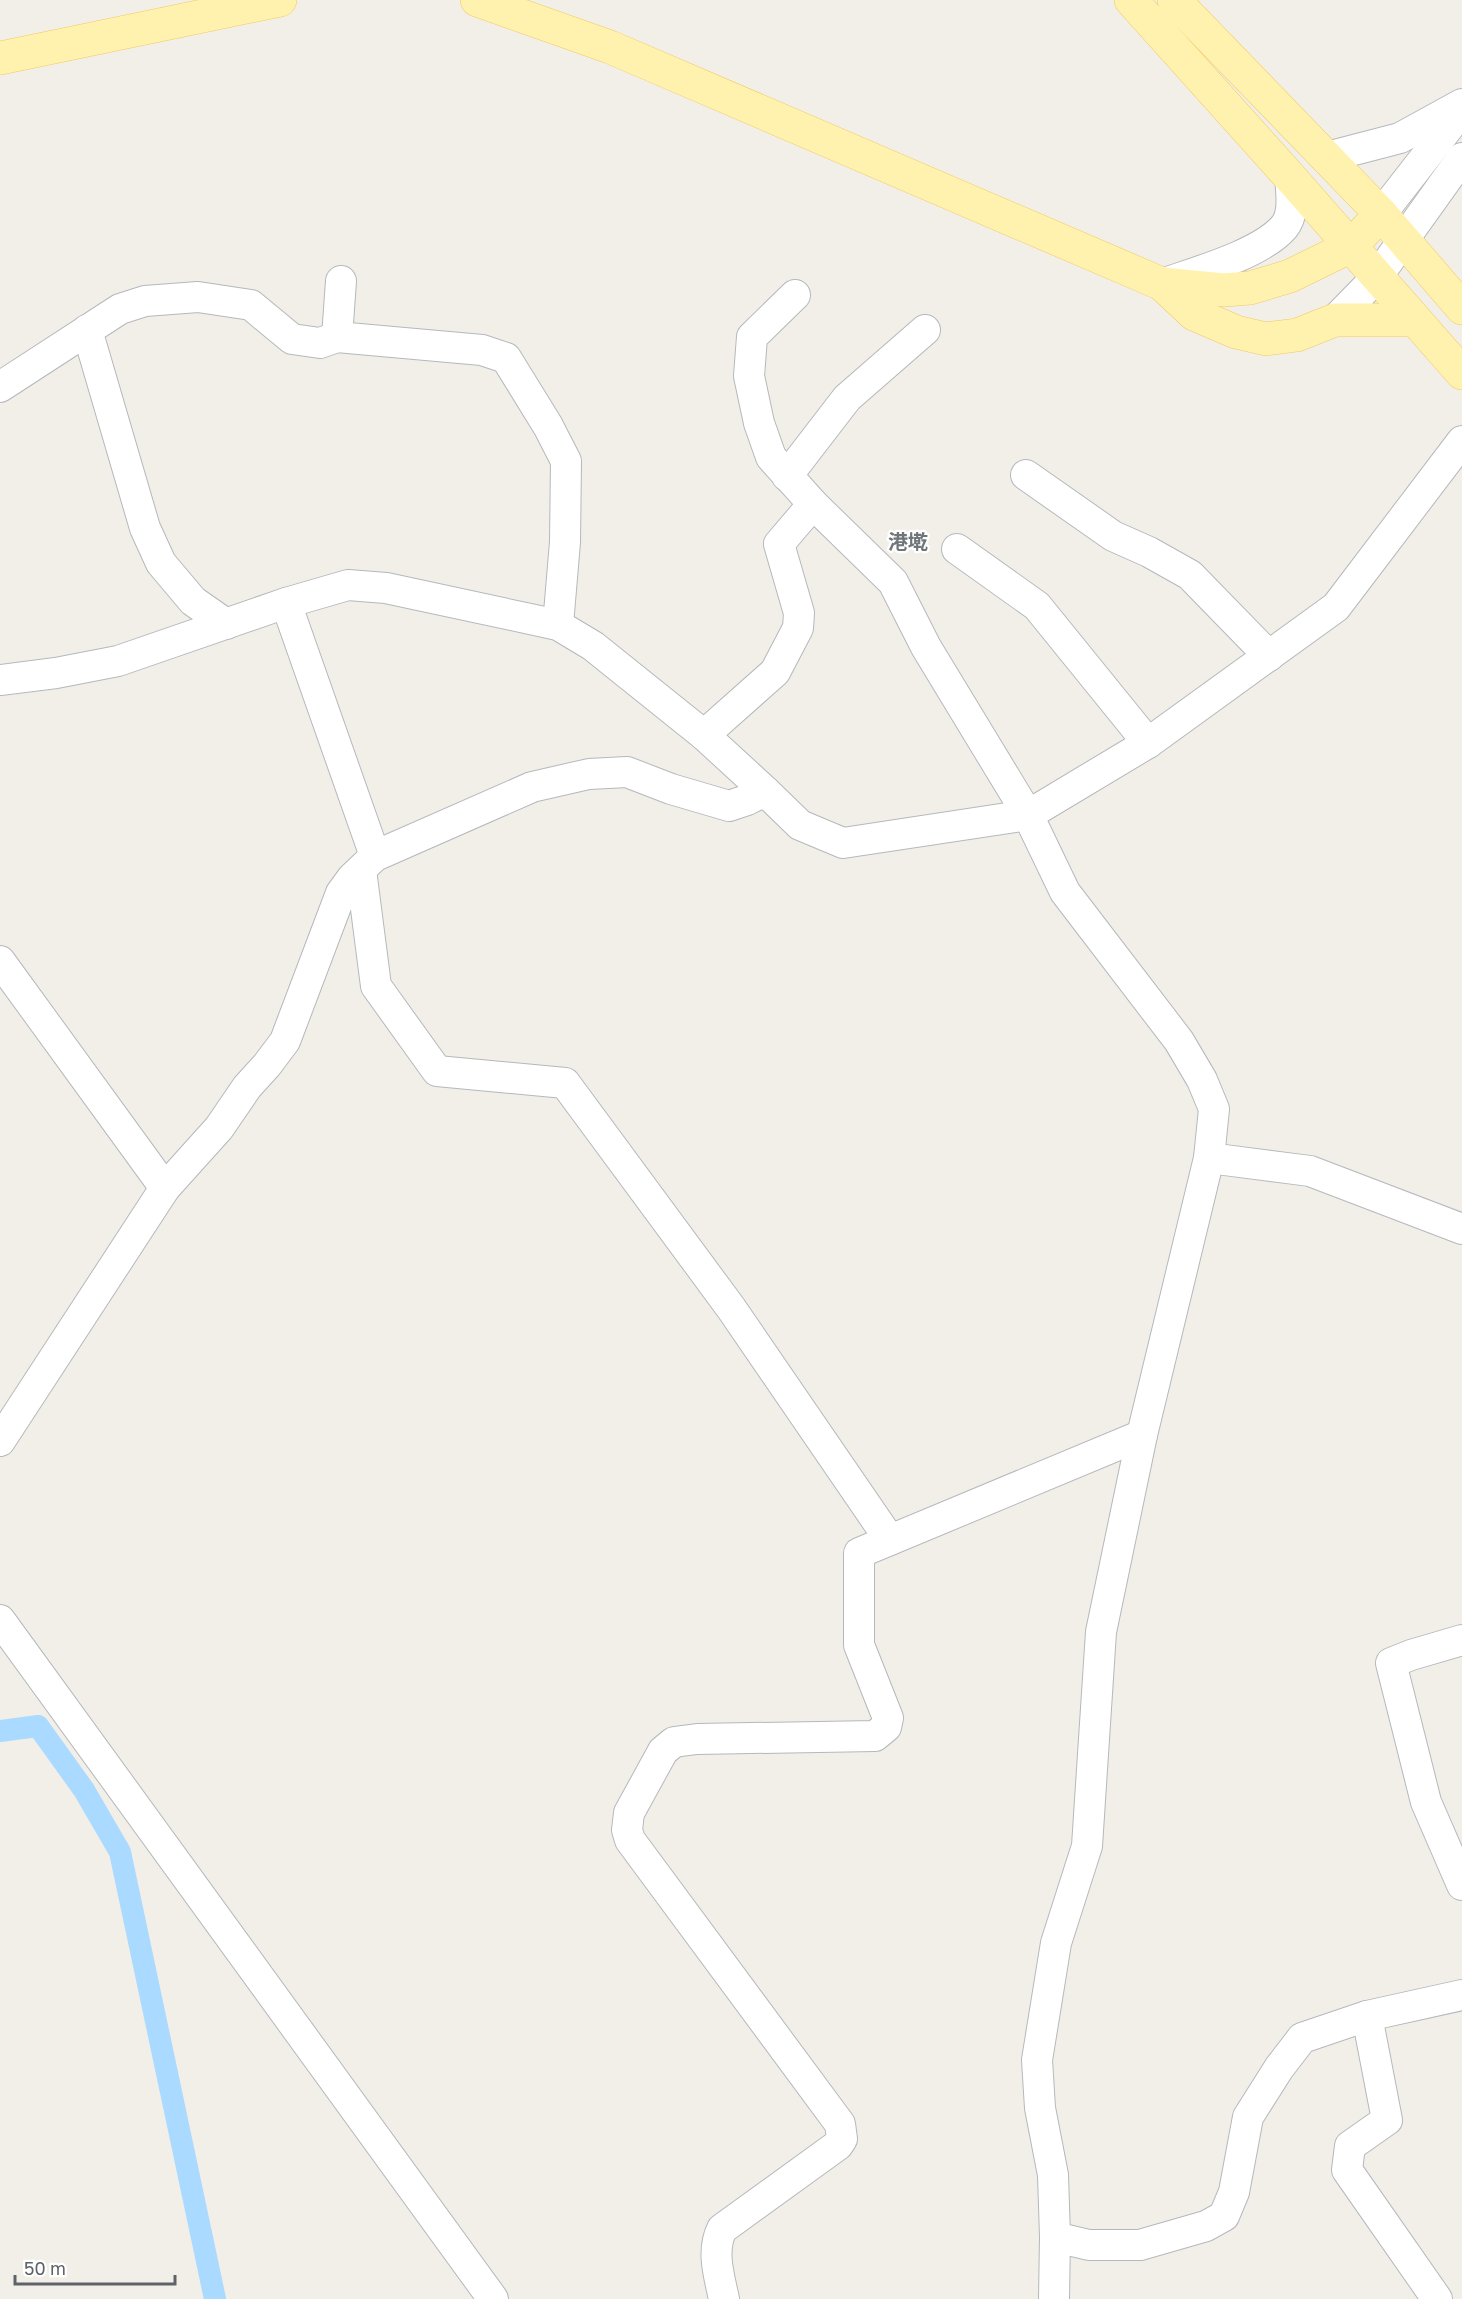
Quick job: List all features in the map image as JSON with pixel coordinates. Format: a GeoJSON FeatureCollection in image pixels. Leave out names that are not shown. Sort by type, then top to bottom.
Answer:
{"type":"FeatureCollection","features":[{"type":"Feature","properties":{"kind":"main road"},"geometry":{"type":"LineString","coordinates":[[0,58],[280,0]]}},
{"type":"Feature","properties":{"kind":"main road"},"geometry":{"type":"LineString","coordinates":[[477,0],[610,46],[1162,284],[1224,290],[1250,288],[1290,276],[1351,246],[1381,214]]}},
{"type":"Feature","properties":{"kind":"main road"},"geometry":{"type":"LineString","coordinates":[[1131,0],[1462,373]]}},
{"type":"Feature","properties":{"kind":"main road"},"geometry":{"type":"LineString","coordinates":[[1174,0],[1381,214],[1462,308]]}},
{"type":"Feature","properties":{"kind":"main road"},"geometry":{"type":"LineString","coordinates":[[1162,284],[1194,314],[1236,332],[1266,339],[1297,335],[1335,320],[1415,320]]}},
{"type":"Feature","properties":{"kind":"street"},"geometry":{"type":"LineString","coordinates":[[1327,157],[1400,138],[1462,104]]}},
{"type":"Feature","properties":{"kind":"street"},"geometry":{"type":"LineString","coordinates":[[1381,214],[1462,110]]}},
{"type":"Feature","properties":{"kind":"street"},"geometry":{"type":"LineString","coordinates":[[1335,320],[1377,276],[1462,158]]}},
{"type":"Feature","properties":{"kind":"street"},"geometry":{"type":"LineString","coordinates":[[1162,284],[1262,245],[1285,226],[1292,207],[1290,177]]}},
{"type":"Feature","properties":{"kind":"street"},"geometry":{"type":"LineString","coordinates":[[337,337],[340,281]]}},
{"type":"Feature","properties":{"kind":"street"},"geometry":{"type":"LineString","coordinates":[[795,295],[752,337],[749,376],[759,423],[771,457],[813,504],[893,582],[926,647],[1028,815],[1065,892],[1179,1041],[1202,1080],[1214,1110],[1209,1158],[1142,1435],[1101,1632],[1087,1846],[1056,1943],[1037,2060],[1040,2108],[1053,2175],[1056,2237],[1054,2299]]}},
{"type":"Feature","properties":{"kind":"street"},"geometry":{"type":"LineString","coordinates":[[0,387],[120,309],[145,302],[198,297],[251,305],[292,339],[320,343],[337,337],[482,350],[506,358],[566,460],[565,542],[558,626]]}},
{"type":"Feature","properties":{"kind":"street"},"geometry":{"type":"LineString","coordinates":[[87,330],[145,528],[161,563],[193,601],[226,624]]}},
{"type":"Feature","properties":{"kind":"street"},"geometry":{"type":"LineString","coordinates":[[787,476],[848,398],[925,330]]}},
{"type":"Feature","properties":{"kind":"street"},"geometry":{"type":"LineString","coordinates":[[0,680],[56,674],[118,661],[286,603],[348,585],[386,588],[558,626],[593,646],[704,735],[800,825],[843,843],[1028,815],[1148,743],[1336,607],[1462,441]]}},
{"type":"Feature","properties":{"kind":"street"},"geometry":{"type":"LineString","coordinates":[[1026,475],[1113,536],[1149,552],[1190,575],[1269,656]]}},
{"type":"Feature","properties":{"kind":"street"},"geometry":{"type":"LineString","coordinates":[[704,735],[775,672],[798,628],[799,613],[779,544],[813,504]]}},
{"type":"Feature","properties":{"kind":"street"},"geometry":{"type":"LineString","coordinates":[[957,549],[1037,606],[1148,743]]}},
{"type":"Feature","properties":{"kind":"street"},"geometry":{"type":"LineString","coordinates":[[286,603],[368,863],[376,986],[437,1071],[565,1083],[731,1308],[890,1540]]}},
{"type":"Feature","properties":{"kind":"street"},"geometry":{"type":"LineString","coordinates":[[0,1441],[165,1188],[219,1128],[247,1087],[285,1041],[341,893],[352,878],[368,863],[532,787],[589,774],[627,772],[671,789],[729,806],[765,791]]}},
{"type":"Feature","properties":{"kind":"street"},"geometry":{"type":"LineString","coordinates":[[0,961],[165,1188]]}},
{"type":"Feature","properties":{"kind":"street"},"geometry":{"type":"LineString","coordinates":[[1209,1158],[1310,1171],[1462,1229]]}},
{"type":"Feature","properties":{"kind":"street"},"geometry":{"type":"LineString","coordinates":[[724,2299],[716,2253],[716,2240],[722,2229],[838,2145],[842,2139],[840,2124],[630,1840],[627,1830],[629,1814],[663,1751],[674,1742],[697,1738],[875,1736],[886,1727],[888,1718],[884,1702],[859,1645],[859,1553],[1142,1435]]}},
{"type":"Feature","properties":{"kind":"street"},"geometry":{"type":"LineString","coordinates":[[0,1620],[493,2299]]}},
{"type":"Feature","properties":{"kind":"street"},"geometry":{"type":"LineString","coordinates":[[1462,1640],[1411,1654],[1391,1663],[1426,1802],[1462,1885]]}},
{"type":"Feature","properties":{"kind":"street"},"geometry":{"type":"LineString","coordinates":[[1056,2237],[1089,2245],[1140,2245],[1206,2226],[1224,2216],[1234,2192],[1248,2117],[1279,2068],[1302,2038],[1367,2016],[1462,1995]]}},
{"type":"Feature","properties":{"kind":"street"},"geometry":{"type":"LineString","coordinates":[[1367,2016],[1387,2120],[1350,2146],[1347,2170],[1437,2299]]}},
{"type":"Feature","properties":{"kind":"waterway"},"geometry":{"type":"LineString","coordinates":[[0,1731],[38,1726],[84,1790],[120,1852],[215,2299]]}},
{"type":"Feature","properties":{"kind":"district","name":"港墘"},"geometry":{"type":"Point","coordinates":[908,541]}}]}
